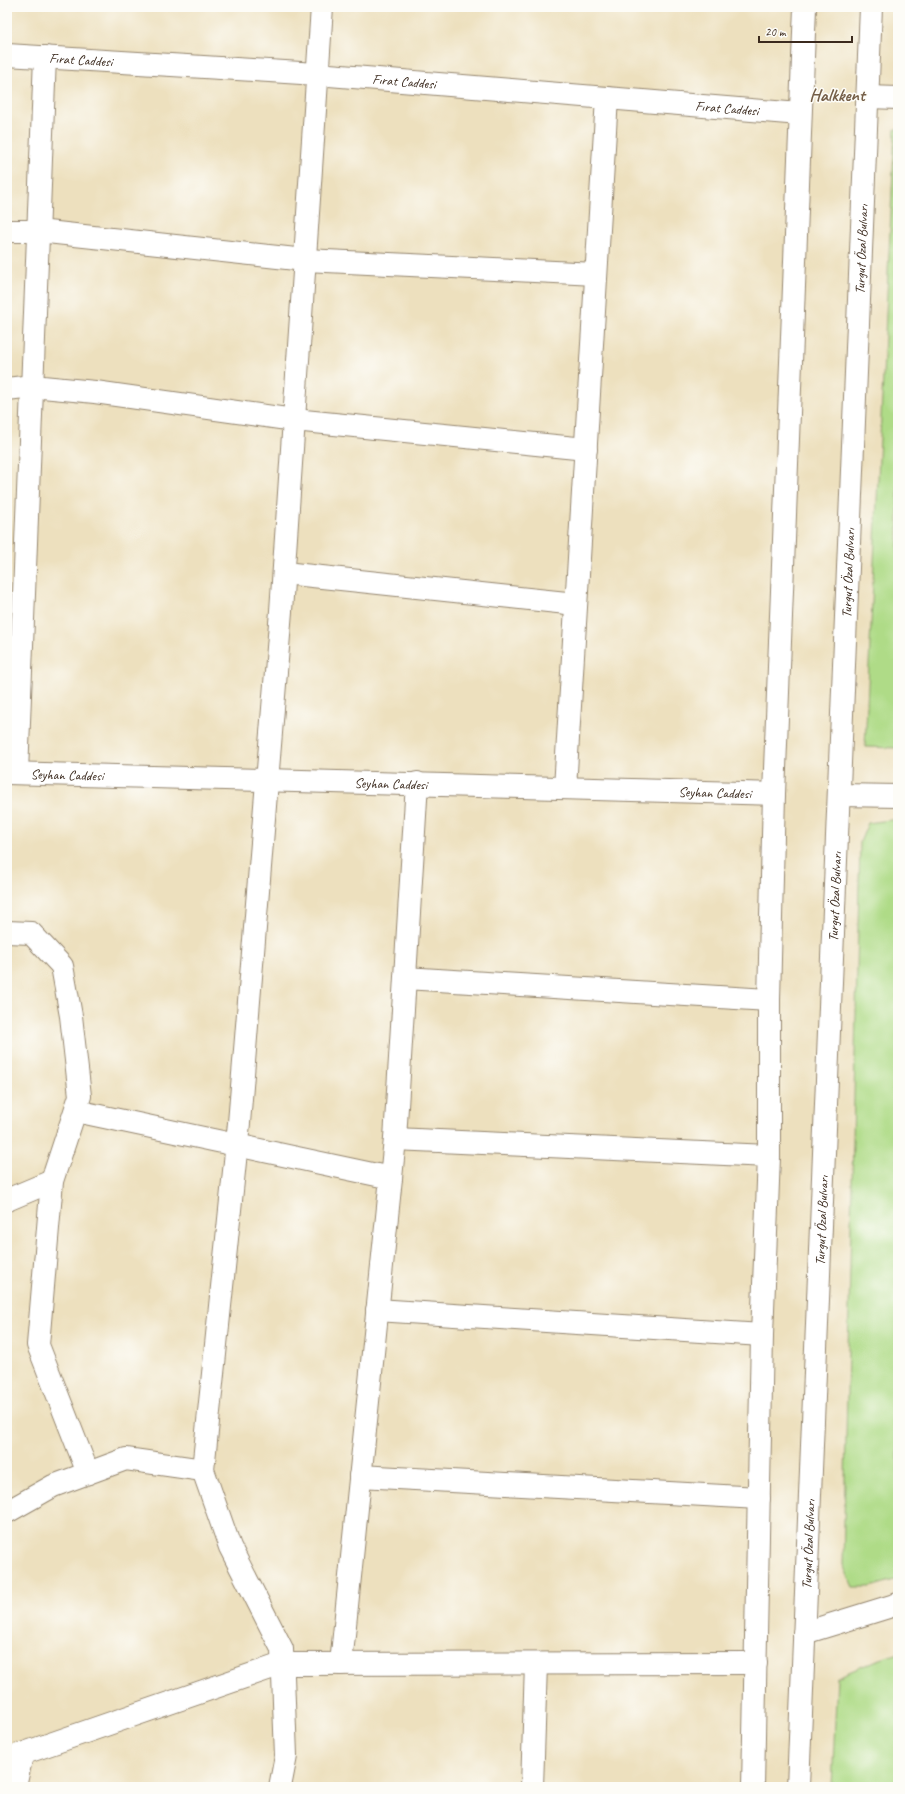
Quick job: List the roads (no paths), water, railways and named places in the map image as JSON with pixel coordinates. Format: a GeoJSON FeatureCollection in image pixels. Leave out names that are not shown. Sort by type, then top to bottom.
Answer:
{"type":"FeatureCollection","features":[{"type":"Feature","properties":{"kind":"street"},"geometry":{"type":"LineString","coordinates":[[280,1787],[286,1756],[282,1649],[230,1547],[202,1470],[236,1145],[284,573],[322,7]]}},
{"type":"Feature","properties":{"kind":"street"},"geometry":{"type":"LineString","coordinates":[[753,1787],[762,1336],[768,1156],[769,1000],[774,794],[805,7]]}},
{"type":"Feature","properties":{"kind":"street","name":"Turgut Özal Bulvarı"},"geometry":{"type":"LineString","coordinates":[[798,1787],[871,7]]}},
{"type":"Feature","properties":{"kind":"street","name":"Fırat Caddesi"},"geometry":{"type":"LineString","coordinates":[[7,55],[318,74],[800,114]]}},
{"type":"Feature","properties":{"kind":"street"},"geometry":{"type":"LineString","coordinates":[[12,773],[32,386],[45,57]]}},
{"type":"Feature","properties":{"kind":"street"},"geometry":{"type":"LineString","coordinates":[[868,97],[898,98]]}},
{"type":"Feature","properties":{"kind":"street"},"geometry":{"type":"LineString","coordinates":[[565,788],[607,98]]}},
{"type":"Feature","properties":{"kind":"street"},"geometry":{"type":"LineString","coordinates":[[7,231],[38,231],[305,260],[596,274]]}},
{"type":"Feature","properties":{"kind":"street"},"geometry":{"type":"LineString","coordinates":[[7,389],[32,386],[95,392],[294,420],[586,449]]}},
{"type":"Feature","properties":{"kind":"street"},"geometry":{"type":"LineString","coordinates":[[284,573],[576,604]]}},
{"type":"Feature","properties":{"kind":"street"},"geometry":{"type":"LineString","coordinates":[[7,751],[12,773]]}},
{"type":"Feature","properties":{"kind":"street","name":"Seyhan Caddesi"},"geometry":{"type":"LineString","coordinates":[[12,773],[774,794]]}},
{"type":"Feature","properties":{"kind":"street"},"geometry":{"type":"LineString","coordinates":[[342,1664],[395,1140],[417,784]]}},
{"type":"Feature","properties":{"kind":"street"},"geometry":{"type":"LineString","coordinates":[[839,795],[898,796]]}},
{"type":"Feature","properties":{"kind":"street"},"geometry":{"type":"LineString","coordinates":[[7,932],[32,933],[62,966],[71,1016],[80,1096],[52,1181],[38,1345],[88,1473]]}},
{"type":"Feature","properties":{"kind":"street"},"geometry":{"type":"LineString","coordinates":[[405,978],[769,1000]]}},
{"type":"Feature","properties":{"kind":"street"},"geometry":{"type":"LineString","coordinates":[[76,1111],[391,1178]]}},
{"type":"Feature","properties":{"kind":"street"},"geometry":{"type":"LineString","coordinates":[[395,1140],[768,1156]]}},
{"type":"Feature","properties":{"kind":"street"},"geometry":{"type":"LineString","coordinates":[[7,1200],[52,1181]]}},
{"type":"Feature","properties":{"kind":"street"},"geometry":{"type":"LineString","coordinates":[[377,1310],[762,1336]]}},
{"type":"Feature","properties":{"kind":"street"},"geometry":{"type":"LineString","coordinates":[[7,1512],[53,1486],[126,1459],[202,1470]]}},
{"type":"Feature","properties":{"kind":"street"},"geometry":{"type":"LineString","coordinates":[[360,1476],[759,1498]]}},
{"type":"Feature","properties":{"kind":"street"},"geometry":{"type":"LineString","coordinates":[[804,1633],[898,1604]]}},
{"type":"Feature","properties":{"kind":"street"},"geometry":{"type":"LineString","coordinates":[[15,1787],[14,1757],[282,1664],[756,1663]]}},
{"type":"Feature","properties":{"kind":"street"},"geometry":{"type":"LineString","coordinates":[[532,1787],[536,1664]]}},
{"type":"Feature","properties":{"kind":"district","name":"Halkkent"},"geometry":{"type":"Point","coordinates":[837,95]}}]}
